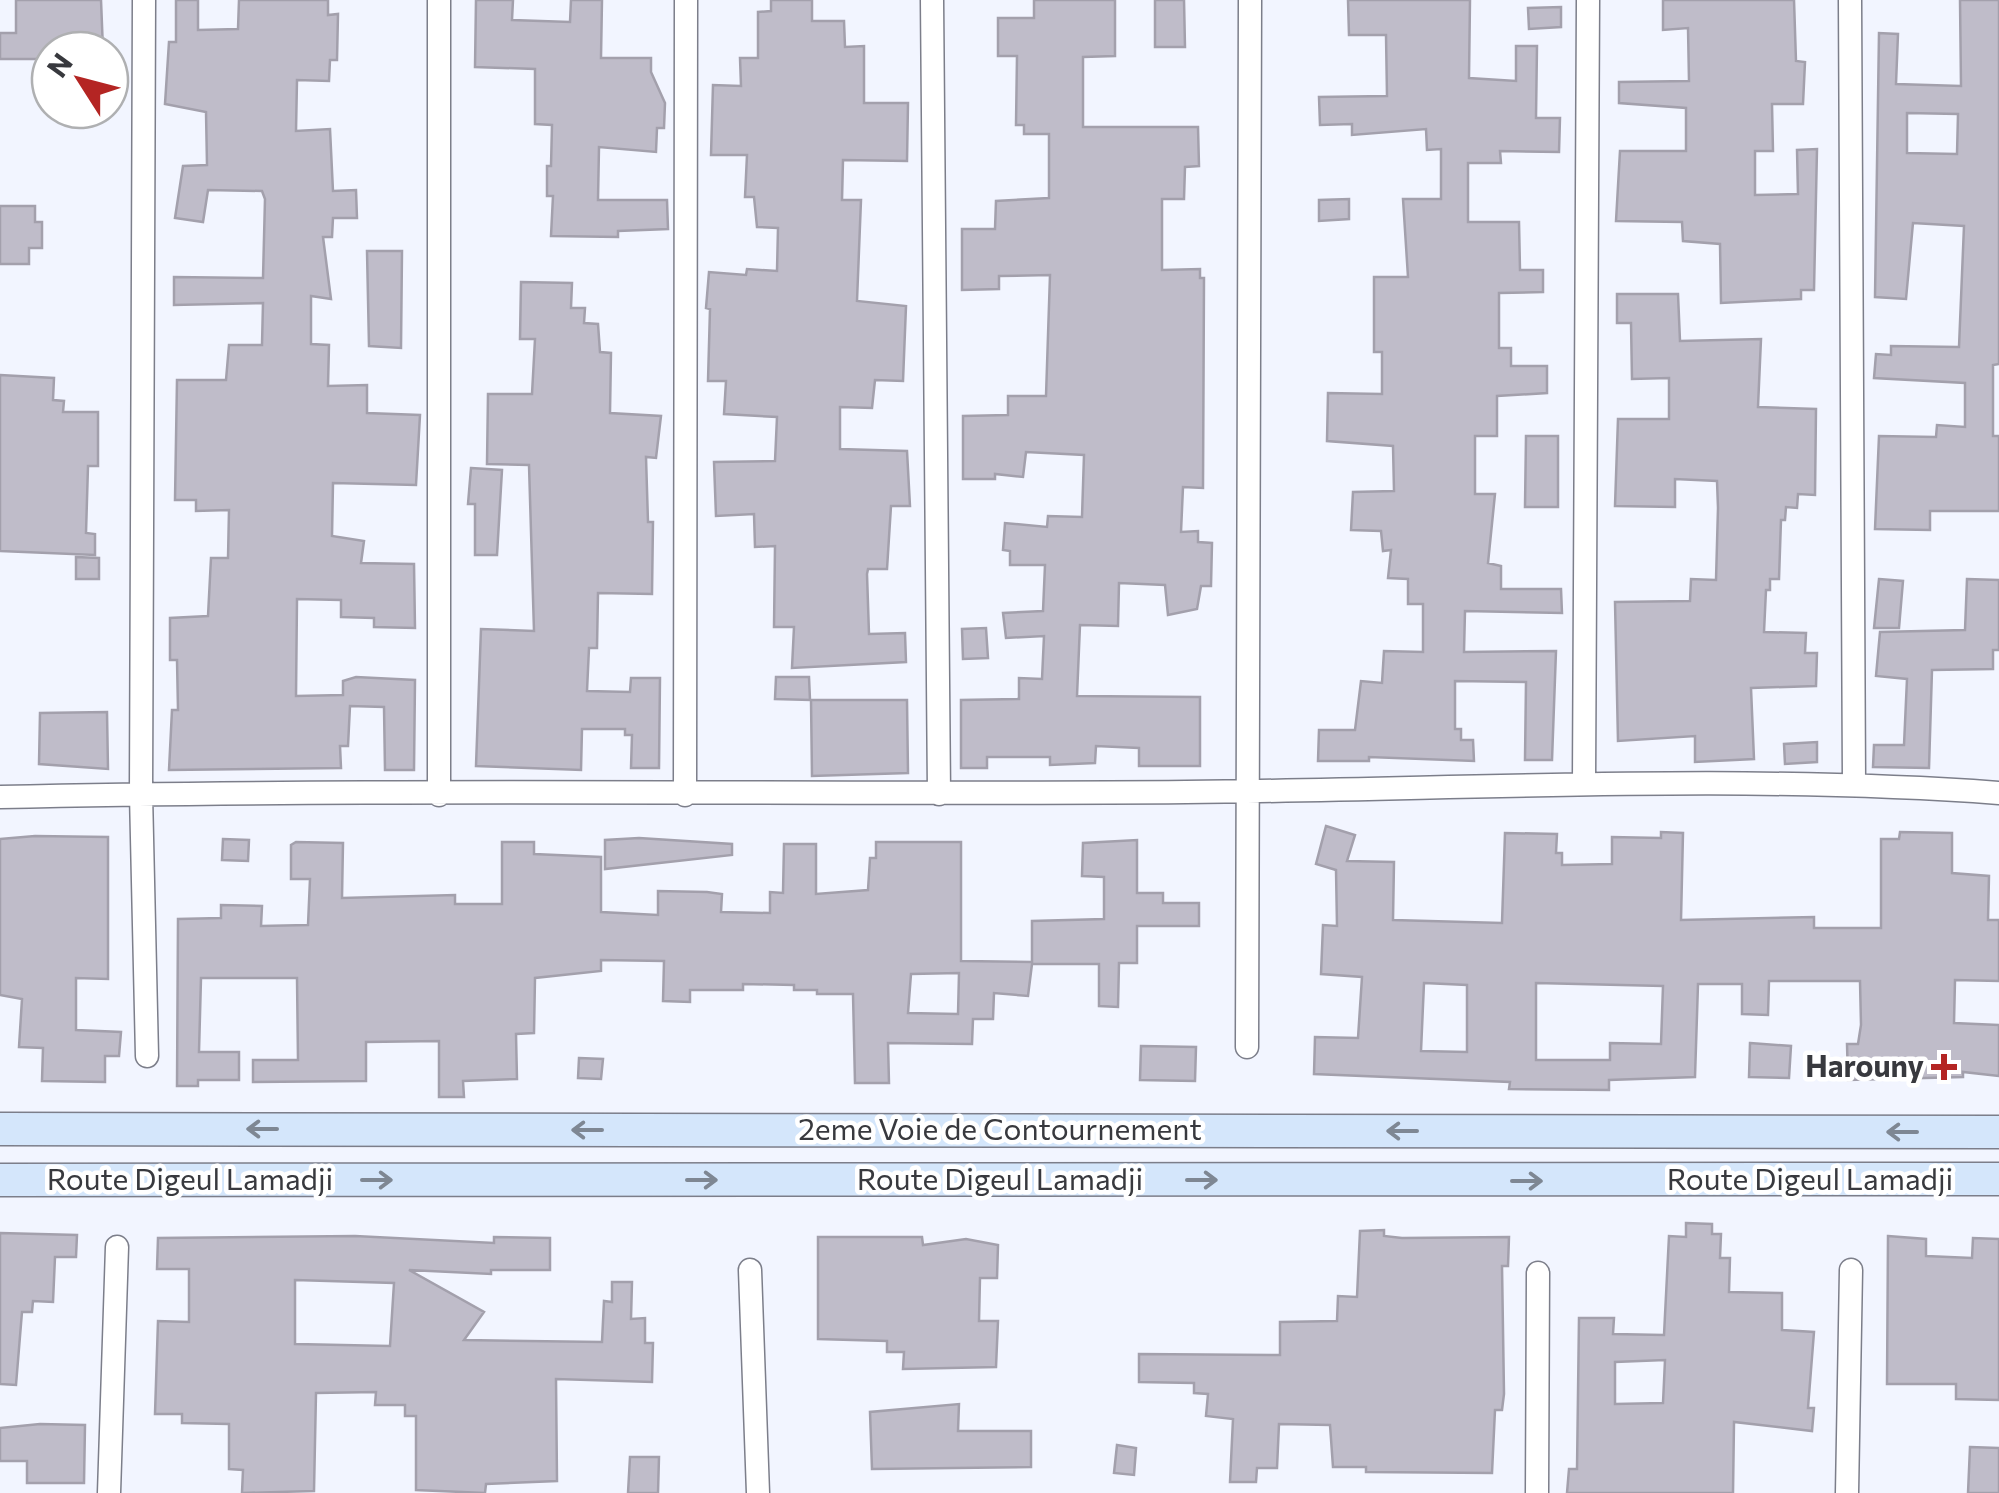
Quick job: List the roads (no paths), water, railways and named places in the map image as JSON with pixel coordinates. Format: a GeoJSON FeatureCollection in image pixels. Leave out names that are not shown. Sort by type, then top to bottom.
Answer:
{"type":"FeatureCollection","features":[{"type":"Feature","properties":{"kind":"main road","name":"2eme Voie de Contournement"},"geometry":{"type":"LineString","coordinates":[[0,1129],[1999,1132]]}},
{"type":"Feature","properties":{"kind":"main road","name":"Route Digeul Lamadji"},"geometry":{"type":"LineString","coordinates":[[0,1180],[1999,1179]]}},
{"type":"Feature","properties":{"kind":"street"},"geometry":{"type":"LineString","coordinates":[[144,0],[141,794],[147,1056]]}},
{"type":"Feature","properties":{"kind":"street"},"geometry":{"type":"LineString","coordinates":[[439,0],[439,795]]}},
{"type":"Feature","properties":{"kind":"street"},"geometry":{"type":"LineString","coordinates":[[685,795],[686,0]]}},
{"type":"Feature","properties":{"kind":"street"},"geometry":{"type":"LineString","coordinates":[[932,0],[940,794]]}},
{"type":"Feature","properties":{"kind":"street"},"geometry":{"type":"LineString","coordinates":[[1247,1047],[1250,0]]}},
{"type":"Feature","properties":{"kind":"street"},"geometry":{"type":"LineString","coordinates":[[1584,782],[1588,0]]}},
{"type":"Feature","properties":{"kind":"street"},"geometry":{"type":"LineString","coordinates":[[1850,0],[1854,782]]}},
{"type":"Feature","properties":{"kind":"street"},"geometry":{"type":"LineString","coordinates":[[0,797],[1249,792],[1584,782],[1854,782],[1999,792]]}},
{"type":"Feature","properties":{"kind":"street"},"geometry":{"type":"LineString","coordinates":[[109,1493],[117,1247]]}},
{"type":"Feature","properties":{"kind":"street"},"geometry":{"type":"LineString","coordinates":[[750,1270],[758,1493]]}},
{"type":"Feature","properties":{"kind":"street"},"geometry":{"type":"LineString","coordinates":[[1846,1493],[1851,1270]]}},
{"type":"Feature","properties":{"kind":"street"},"geometry":{"type":"LineString","coordinates":[[1514,1493],[1538,1493],[1538,1273]]}},
{"type":"Feature","properties":{"kind":"place","name":"Harouny"},"geometry":{"type":"Point","coordinates":[1944,1067]}}]}
